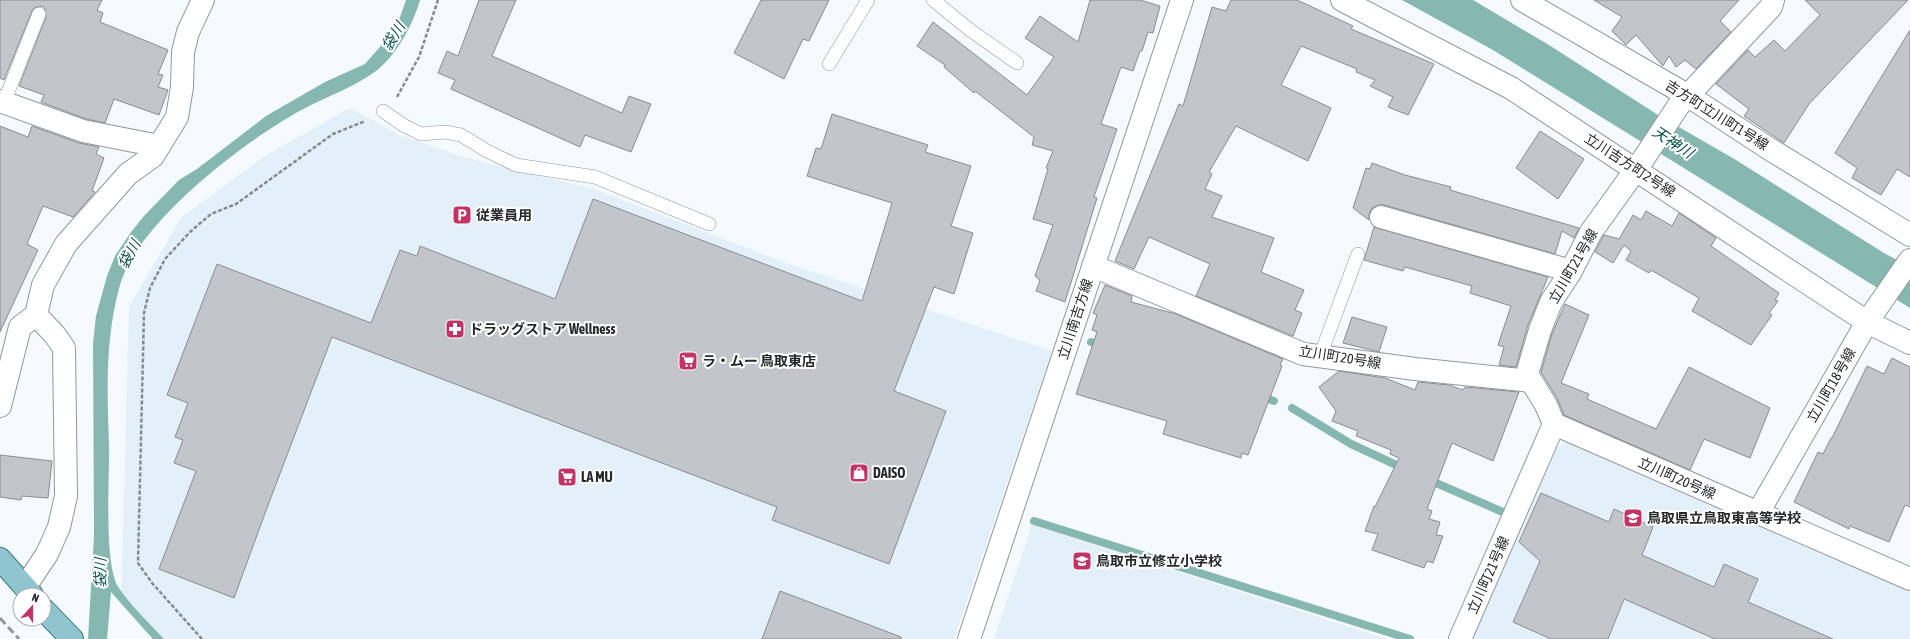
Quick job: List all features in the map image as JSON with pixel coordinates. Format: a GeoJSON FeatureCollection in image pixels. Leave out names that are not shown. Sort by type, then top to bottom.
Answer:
{"type":"FeatureCollection","features":[{"type":"Feature","properties":{"kind":"main road"},"geometry":{"type":"LineString","coordinates":[[0,559],[24,587]]}},
{"type":"Feature","properties":{"kind":"main road"},"geometry":{"type":"LineString","coordinates":[[52,618],[72,639]]}},
{"type":"Feature","properties":{"kind":"street"},"geometry":{"type":"LineString","coordinates":[[0,406],[20,327],[36,315],[43,285],[66,244],[128,174],[153,156],[177,117],[182,88],[183,52],[188,32],[203,0]]}},
{"type":"Feature","properties":{"kind":"street","name":"立川南吉方線"},"geometry":{"type":"LineString","coordinates":[[969,639],[1182,0]]}},
{"type":"Feature","properties":{"kind":"street","name":"立川吉方町2号線"},"geometry":{"type":"LineString","coordinates":[[1342,0],[1511,88],[1639,165],[1910,343]]}},
{"type":"Feature","properties":{"kind":"street","name":"吉方町立川町1号線"},"geometry":{"type":"LineString","coordinates":[[1522,0],[1683,100],[1768,148],[1910,235]]}},
{"type":"Feature","properties":{"kind":"street"},"geometry":{"type":"LineString","coordinates":[[1683,100],[1771,7],[1773,0]]}},
{"type":"Feature","properties":{"kind":"street","name":"立川町21号線"},"geometry":{"type":"LineString","coordinates":[[1531,381],[1528,374],[1540,330],[1551,302],[1571,271],[1591,232],[1683,100]]}},
{"type":"Feature","properties":{"kind":"street"},"geometry":{"type":"LineString","coordinates":[[2,102],[83,131],[159,146]]}},
{"type":"Feature","properties":{"kind":"street"},"geometry":{"type":"LineString","coordinates":[[1381,217],[1571,271]]}},
{"type":"Feature","properties":{"kind":"street","name":"立川町18号線"},"geometry":{"type":"LineString","coordinates":[[1758,513],[1871,316],[1910,260]]}},
{"type":"Feature","properties":{"kind":"street","name":"立川町20号線"},"geometry":{"type":"LineString","coordinates":[[1093,266],[1304,354],[1415,369],[1531,381]]}},
{"type":"Feature","properties":{"kind":"street"},"geometry":{"type":"LineString","coordinates":[[30,587],[60,527],[66,496],[64,348],[56,335],[36,315]]}},
{"type":"Feature","properties":{"kind":"street"},"geometry":{"type":"LineString","coordinates":[[1531,381],[1546,405],[1554,424]]}},
{"type":"Feature","properties":{"kind":"street","name":"立川町20号線"},"geometry":{"type":"LineString","coordinates":[[1554,424],[1910,579]]}},
{"type":"Feature","properties":{"kind":"street","name":"立川町21号線"},"geometry":{"type":"LineString","coordinates":[[1460,639],[1554,424]]}},
{"type":"Feature","properties":{"kind":"lane"},"geometry":{"type":"LineString","coordinates":[[829,64],[868,0]]}},
{"type":"Feature","properties":{"kind":"lane"},"geometry":{"type":"LineString","coordinates":[[933,0],[970,30],[1017,63]]}},
{"type":"Feature","properties":{"kind":"lane"},"geometry":{"type":"LineString","coordinates":[[2,102],[39,14]]}},
{"type":"Feature","properties":{"kind":"lane"},"geometry":{"type":"LineString","coordinates":[[383,110],[403,126],[421,134],[445,132],[461,135],[487,152],[516,165],[595,177],[709,224]]}},
{"type":"Feature","properties":{"kind":"lane"},"geometry":{"type":"LineString","coordinates":[[1320,356],[1358,254]]}},
{"type":"Feature","properties":{"kind":"path"},"geometry":{"type":"LineString","coordinates":[[202,639],[138,564],[144,313],[150,288],[165,259],[190,232],[211,214],[236,204],[333,134],[374,117],[394,103],[408,80],[419,57],[438,0]]}},
{"type":"Feature","properties":{"kind":"shaded area","name":"LA MU"},"geometry":{"type":"Polygon","coordinates":[[[350,108],[399,135],[467,158],[594,189],[781,261],[1052,351],[954,639],[152,639],[121,604],[129,307],[181,218],[263,157],[350,108]]]}},
{"type":"Feature","properties":{"kind":"shaded area","name":"鳥取県立鳥取東高等学校"},"geometry":{"type":"Polygon","coordinates":[[[1565,442],[1910,592],[1910,639],[1472,639],[1557,448],[1565,442]]]}},
{"type":"Feature","properties":{"kind":"shaded area","name":"鳥取市立修立小学校"},"geometry":{"type":"Polygon","coordinates":[[[1032,525],[1387,639],[994,639],[1032,525]]]}},
{"type":"Feature","properties":{"kind":"water","name":"袋川"},"geometry":{"type":"Polygon","coordinates":[[[406,0],[420,0],[409,29],[391,57],[384,64],[360,81],[309,106],[285,120],[228,159],[172,208],[149,234],[131,260],[120,285],[115,305],[109,345],[109,541],[114,577],[119,588],[134,608],[164,639],[153,639],[111,592],[107,639],[88,639],[94,536],[93,343],[96,316],[107,276],[115,256],[144,216],[179,180],[197,169],[266,116],[325,82],[365,64],[392,33],[399,20],[406,0]]]}},
{"type":"Feature","properties":{"kind":"water","name":"天神川"},"geometry":{"type":"Polygon","coordinates":[[[1402,0],[1473,0],[1549,45],[1658,115],[1736,160],[1884,253],[1910,267],[1910,308],[1493,50],[1402,0]]]}},
{"type":"Feature","properties":{"kind":"building"},"geometry":{"type":"Polygon","coordinates":[[[0,0],[102,0],[97,10],[103,13],[100,22],[168,50],[158,74],[163,75],[158,87],[168,90],[159,115],[114,99],[105,123],[86,119],[41,102],[44,95],[19,86],[46,17],[45,9],[42,6],[34,8],[32,11],[4,80],[0,78],[0,0]]]}},
{"type":"Feature","properties":{"kind":"building"},"geometry":{"type":"Polygon","coordinates":[[[479,0],[516,0],[492,56],[622,113],[629,96],[651,104],[631,152],[585,135],[580,147],[451,89],[455,80],[438,73],[447,51],[458,56],[479,0]]]}},
{"type":"Feature","properties":{"kind":"building"},"geometry":{"type":"Polygon","coordinates":[[[761,0],[829,0],[809,41],[803,39],[784,79],[734,53],[761,0]]]}},
{"type":"Feature","properties":{"kind":"building"},"geometry":{"type":"Polygon","coordinates":[[[1090,0],[1140,0],[1160,6],[1153,33],[1148,32],[1142,51],[1140,51],[1133,71],[1121,67],[1101,124],[1117,129],[1094,197],[1097,198],[1065,302],[1036,291],[1040,280],[1035,276],[1053,225],[1033,219],[1048,169],[1046,168],[1053,151],[1032,145],[1034,137],[975,91],[974,93],[944,67],[945,65],[917,46],[933,22],[1027,95],[1054,57],[1025,38],[1040,16],[1078,42],[1090,0]]]}},
{"type":"Feature","properties":{"kind":"building"},"geometry":{"type":"Polygon","coordinates":[[[1231,0],[1297,0],[1353,26],[1351,29],[1434,64],[1408,115],[1388,107],[1393,97],[1370,86],[1375,80],[1356,72],[1357,69],[1301,46],[1281,85],[1331,108],[1308,161],[1236,126],[1209,172],[1212,174],[1205,189],[1222,196],[1212,217],[1274,238],[1261,272],[1304,290],[1295,310],[1302,313],[1293,336],[1196,296],[1210,264],[1149,237],[1134,269],[1115,261],[1179,104],[1183,106],[1212,7],[1226,11],[1231,0]]]}},
{"type":"Feature","properties":{"kind":"building"},"geometry":{"type":"Polygon","coordinates":[[[1594,0],[1739,0],[1720,21],[1731,32],[1696,69],[1685,60],[1676,67],[1669,56],[1663,66],[1636,35],[1626,45],[1612,31],[1622,17],[1594,0]]]}},
{"type":"Feature","properties":{"kind":"building"},"geometry":{"type":"Polygon","coordinates":[[[1805,0],[1908,0],[1809,104],[1784,143],[1744,116],[1749,109],[1716,84],[1748,50],[1755,57],[1774,40],[1785,51],[1820,15],[1805,0]]]}},
{"type":"Feature","properties":{"kind":"building"},"geometry":{"type":"Polygon","coordinates":[[[1910,30],[1910,177],[1897,169],[1881,195],[1852,178],[1857,168],[1835,153],[1910,30]]]}},
{"type":"Feature","properties":{"kind":"building"},"geometry":{"type":"Polygon","coordinates":[[[832,114],[928,145],[925,152],[971,166],[951,226],[973,233],[954,294],[934,287],[894,391],[946,411],[889,564],[772,520],[777,507],[332,337],[234,598],[159,569],[196,471],[174,463],[183,440],[175,437],[188,403],[167,395],[217,264],[371,323],[400,250],[417,256],[420,246],[555,299],[593,199],[862,301],[892,203],[807,176],[816,148],[821,149],[832,114]]]}},
{"type":"Feature","properties":{"kind":"building"},"geometry":{"type":"Polygon","coordinates":[[[0,126],[28,137],[32,126],[79,143],[99,147],[96,154],[104,158],[92,191],[95,192],[73,217],[43,206],[27,244],[38,250],[0,332],[0,126]]]}},
{"type":"Feature","properties":{"kind":"building"},"geometry":{"type":"Polygon","coordinates":[[[1540,131],[1584,159],[1558,199],[1516,168],[1540,131]]]}},
{"type":"Feature","properties":{"kind":"building"},"geometry":{"type":"Polygon","coordinates":[[[1372,163],[1405,175],[1451,187],[1450,190],[1579,228],[1574,238],[1562,231],[1555,254],[1384,205],[1378,205],[1372,208],[1369,214],[1369,220],[1353,208],[1366,168],[1370,169],[1372,163]]]}},
{"type":"Feature","properties":{"kind":"building"},"geometry":{"type":"Polygon","coordinates":[[[1646,211],[1672,226],[1679,213],[1716,238],[1711,246],[1779,293],[1775,300],[1778,301],[1769,313],[1772,315],[1751,345],[1692,311],[1699,298],[1651,270],[1649,273],[1626,260],[1631,251],[1624,245],[1613,263],[1595,252],[1604,235],[1619,239],[1633,215],[1641,220],[1646,211]]]}},
{"type":"Feature","properties":{"kind":"building"},"geometry":{"type":"Polygon","coordinates":[[[1374,227],[1548,277],[1528,325],[1516,367],[1499,365],[1504,347],[1498,345],[1511,306],[1470,293],[1472,286],[1405,267],[1403,271],[1364,260],[1374,227]]]}},
{"type":"Feature","properties":{"kind":"building"},"geometry":{"type":"Polygon","coordinates":[[[1105,285],[1132,296],[1131,302],[1176,314],[1283,359],[1280,365],[1282,366],[1248,455],[1242,453],[1241,458],[1163,434],[1167,421],[1076,394],[1097,332],[1092,330],[1097,315],[1093,313],[1105,285]]]}},
{"type":"Feature","properties":{"kind":"building"},"geometry":{"type":"Polygon","coordinates":[[[1565,304],[1589,315],[1561,383],[1589,394],[1587,399],[1656,429],[1689,367],[1770,408],[1750,458],[1704,439],[1690,470],[1564,415],[1557,398],[1541,372],[1552,334],[1565,304]]]}},
{"type":"Feature","properties":{"kind":"building"},"geometry":{"type":"Polygon","coordinates":[[[1352,317],[1387,327],[1379,352],[1343,343],[1352,317]]]}},
{"type":"Feature","properties":{"kind":"building"},"geometry":{"type":"Polygon","coordinates":[[[1892,358],[1910,367],[1910,507],[1905,505],[1889,542],[1850,526],[1849,529],[1794,502],[1818,452],[1823,454],[1832,438],[1867,366],[1884,374],[1892,358]]]}},
{"type":"Feature","properties":{"kind":"building"},"geometry":{"type":"Polygon","coordinates":[[[1339,371],[1385,378],[1415,390],[1418,382],[1449,385],[1463,390],[1465,387],[1519,392],[1493,461],[1452,443],[1427,509],[1432,511],[1429,519],[1440,522],[1436,535],[1443,536],[1433,563],[1427,561],[1424,568],[1372,550],[1378,534],[1365,531],[1374,506],[1375,507],[1399,458],[1390,454],[1391,450],[1356,436],[1358,431],[1332,421],[1336,411],[1319,387],[1339,371]]]}},
{"type":"Feature","properties":{"kind":"building"},"geometry":{"type":"Polygon","coordinates":[[[0,455],[52,461],[48,498],[22,496],[21,500],[0,497],[0,455]]]}},
{"type":"Feature","properties":{"kind":"building"},"geometry":{"type":"Polygon","coordinates":[[[1541,493],[1609,522],[1614,509],[1653,527],[1642,555],[1714,587],[1724,564],[1758,579],[1748,602],[1833,639],[1715,639],[1624,599],[1608,639],[1551,639],[1513,622],[1540,561],[1519,542],[1541,493]]]}},
{"type":"Feature","properties":{"kind":"building"},"geometry":{"type":"Polygon","coordinates":[[[780,591],[901,637],[901,639],[762,639],[780,591]]]}},
{"type":"Feature","properties":{"kind":"waterway"},"geometry":{"type":"LineString","coordinates":[[1091,342],[1103,346]]}},
{"type":"Feature","properties":{"kind":"waterway"},"geometry":{"type":"LineString","coordinates":[[1259,396],[1274,401]]}},
{"type":"Feature","properties":{"kind":"waterway"},"geometry":{"type":"LineString","coordinates":[[1292,408],[1351,444],[1405,469]]}},
{"type":"Feature","properties":{"kind":"waterway"},"geometry":{"type":"LineString","coordinates":[[1427,479],[1505,513]]}},
{"type":"Feature","properties":{"kind":"waterway"},"geometry":{"type":"LineString","coordinates":[[1034,521],[1410,639]]}},
{"type":"Feature","properties":{"kind":"railway"},"geometry":{"type":"LineString","coordinates":[[0,618],[19,639]]}},
{"type":"Feature","properties":{"kind":"place","name":"従業員用"},"geometry":{"type":"Point","coordinates":[462,215]}},
{"type":"Feature","properties":{"kind":"place","name":"ドラッグストア Wellness"},"geometry":{"type":"Point","coordinates":[455,329]}},
{"type":"Feature","properties":{"kind":"place","name":"ラ・ムー 鳥取東店"},"geometry":{"type":"Point","coordinates":[688,361]}},
{"type":"Feature","properties":{"kind":"place","name":"DAISO"},"geometry":{"type":"Point","coordinates":[859,473]}},
{"type":"Feature","properties":{"kind":"place","name":"LA MU"},"geometry":{"type":"Point","coordinates":[567,477]}},
{"type":"Feature","properties":{"kind":"place","name":"鳥取県立鳥取東高等学校"},"geometry":{"type":"Point","coordinates":[1633,518]}},
{"type":"Feature","properties":{"kind":"place","name":"鳥取市立修立小学校"},"geometry":{"type":"Point","coordinates":[1082,561]}}]}
